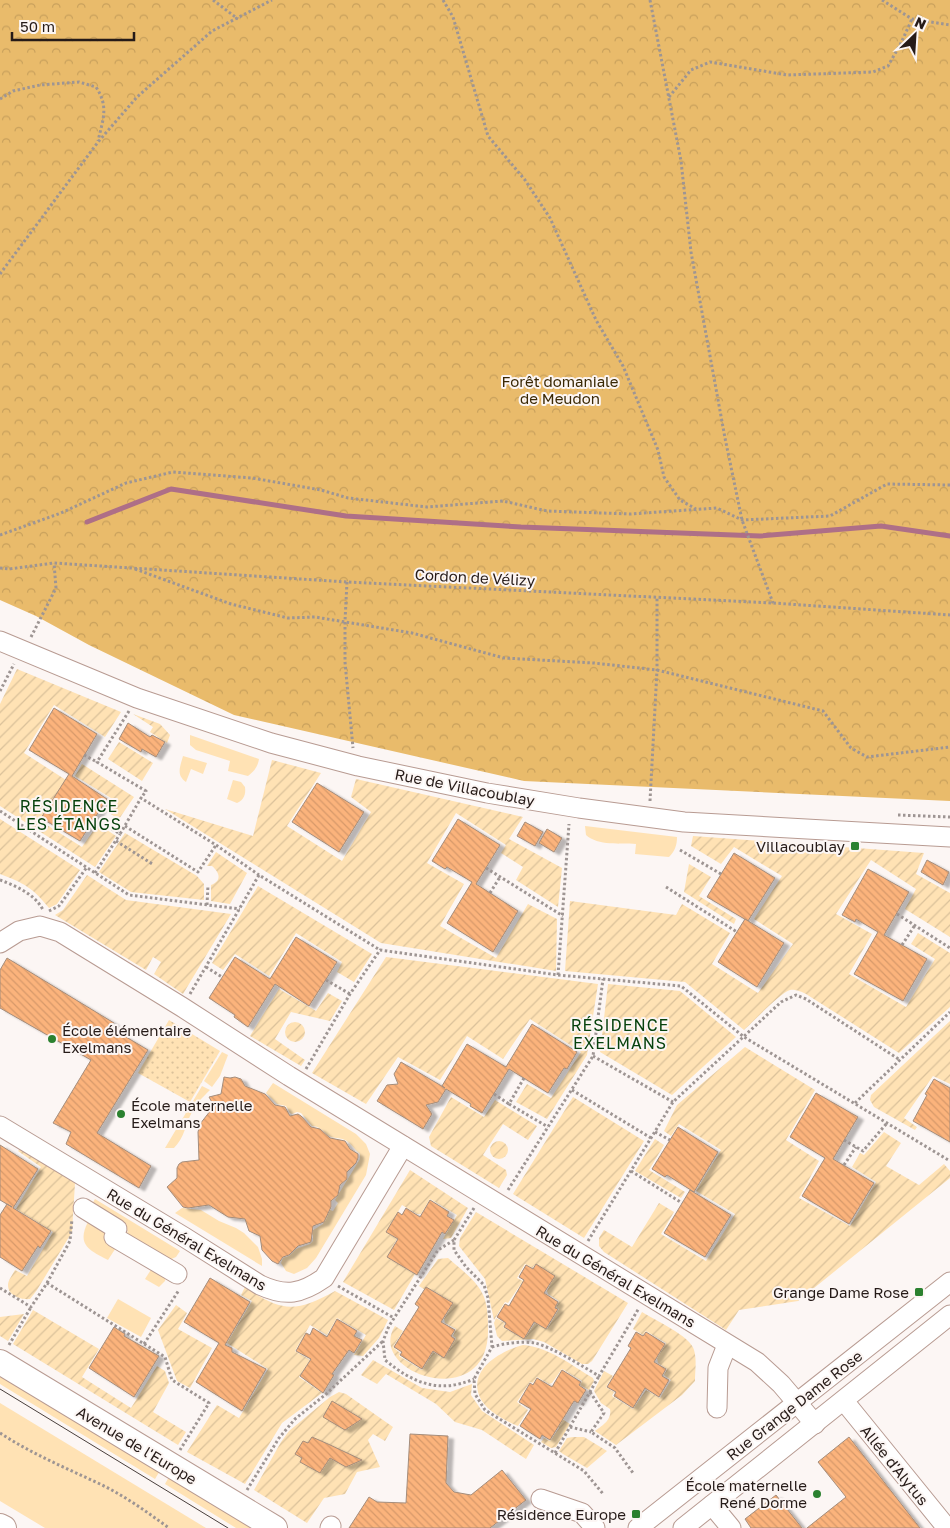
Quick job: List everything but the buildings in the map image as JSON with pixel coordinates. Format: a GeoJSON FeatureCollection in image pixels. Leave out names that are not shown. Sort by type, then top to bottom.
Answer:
{"type":"FeatureCollection","features":[{"type":"Feature","properties":{"kind":"main road","name":"Avenue de l'Europe"},"geometry":{"type":"LineString","coordinates":[[2,1357],[171,1465],[275,1528]]}},
{"type":"Feature","properties":{"kind":"main road"},"geometry":{"type":"LineString","coordinates":[[0,1526],[4,1528]]}},
{"type":"Feature","properties":{"kind":"street","name":"Rue de Villacoublay"},"geometry":{"type":"LineString","coordinates":[[0,641],[28,644],[137,698],[271,743],[358,755],[487,794],[684,822],[950,837]]}},
{"type":"Feature","properties":{"kind":"street","name":"Rue du Général Exelmans"},"geometry":{"type":"LineString","coordinates":[[0,943],[20,931],[40,926],[60,932],[182,1006],[289,1076],[757,1362],[797,1401],[815,1424]]}},
{"type":"Feature","properties":{"kind":"street","name":"Rue du Général Exelmans"},"geometry":{"type":"LineString","coordinates":[[0,1126],[273,1291],[289,1293],[311,1287],[324,1278],[403,1146]]}},
{"type":"Feature","properties":{"kind":"street"},"geometry":{"type":"LineString","coordinates":[[78,1210],[116,1233],[178,1282]]}},
{"type":"Feature","properties":{"kind":"street","name":"Rue Grange Dame Rose"},"geometry":{"type":"LineString","coordinates":[[638,1528],[950,1282]]}},
{"type":"Feature","properties":{"kind":"street","name":"Rue Grange Dame Rose"},"geometry":{"type":"LineString","coordinates":[[682,1528],[950,1315]]}},
{"type":"Feature","properties":{"kind":"street"},"geometry":{"type":"LineString","coordinates":[[717,1408],[718,1368],[728,1344]]}},
{"type":"Feature","properties":{"kind":"street","name":"Allée d'Alytus"},"geometry":{"type":"LineString","coordinates":[[844,1401],[947,1528]]}},
{"type":"Feature","properties":{"kind":"street"},"geometry":{"type":"LineString","coordinates":[[541,1499],[582,1512],[595,1528]]}},
{"type":"Feature","properties":{"kind":"street"},"geometry":{"type":"LineString","coordinates":[[712,1505],[731,1528]]}},
{"type":"Feature","properties":{"kind":"path"},"geometry":{"type":"LineString","coordinates":[[214,0],[238,19]]}},
{"type":"Feature","properties":{"kind":"path"},"geometry":{"type":"LineString","coordinates":[[0,274],[98,142],[144,90],[212,32],[272,0]]}},
{"type":"Feature","properties":{"kind":"path"},"geometry":{"type":"LineString","coordinates":[[443,0],[453,17],[488,136],[525,180],[550,218],[596,320],[623,366],[658,450],[664,478],[680,500],[697,509]]}},
{"type":"Feature","properties":{"kind":"path"},"geometry":{"type":"LineString","coordinates":[[650,0],[681,161],[691,252],[725,438],[742,520],[772,603]]}},
{"type":"Feature","properties":{"kind":"path"},"geometry":{"type":"LineString","coordinates":[[882,0],[912,19],[950,24]]}},
{"type":"Feature","properties":{"kind":"path"},"geometry":{"type":"LineString","coordinates":[[669,97],[691,70],[710,62],[787,75],[873,72],[888,66],[912,19]]}},
{"type":"Feature","properties":{"kind":"path"},"geometry":{"type":"LineString","coordinates":[[0,99],[13,91],[40,85],[78,82],[96,87],[104,98],[104,117],[98,142]]}},
{"type":"Feature","properties":{"kind":"path"},"geometry":{"type":"LineString","coordinates":[[0,535],[61,513],[126,483],[172,472],[252,478],[321,490],[348,498],[427,507],[503,501],[548,510],[630,514],[717,508],[742,520],[830,516],[887,484],[950,486]]}},
{"type":"Feature","properties":{"kind":"path"},"geometry":{"type":"LineString","coordinates":[[0,691],[28,644],[56,588],[54,563]]}},
{"type":"Feature","properties":{"kind":"path","name":"Cordon de Vélizy"},"geometry":{"type":"LineString","coordinates":[[0,568],[8,569],[54,563],[347,582],[772,603],[950,615]]}},
{"type":"Feature","properties":{"kind":"path"},"geometry":{"type":"LineString","coordinates":[[130,567],[230,604],[288,618],[315,617],[412,633],[504,658],[594,663],[657,670],[823,711],[851,748],[867,757],[950,747]]}},
{"type":"Feature","properties":{"kind":"path"},"geometry":{"type":"LineString","coordinates":[[347,582],[345,662],[358,755]]}},
{"type":"Feature","properties":{"kind":"path"},"geometry":{"type":"LineString","coordinates":[[657,597],[657,670],[650,803],[660,802]]}},
{"type":"Feature","properties":{"kind":"path"},"geometry":{"type":"LineString","coordinates":[[97,762],[137,698]]}},
{"type":"Feature","properties":{"kind":"path"},"geometry":{"type":"LineString","coordinates":[[343,747],[358,755]]}},
{"type":"Feature","properties":{"kind":"path"},"geometry":{"type":"LineString","coordinates":[[84,755],[146,792],[95,873]]}},
{"type":"Feature","properties":{"kind":"path"},"geometry":{"type":"LineString","coordinates":[[141,798],[216,845],[259,875],[380,950],[558,975],[681,986],[744,1036],[950,1161]]}},
{"type":"Feature","properties":{"kind":"path"},"geometry":{"type":"LineString","coordinates":[[0,811],[129,895],[240,910]]}},
{"type":"Feature","properties":{"kind":"path"},"geometry":{"type":"LineString","coordinates":[[893,815],[950,818]]}},
{"type":"Feature","properties":{"kind":"path"},"geometry":{"type":"LineString","coordinates":[[95,818],[120,834]]}},
{"type":"Feature","properties":{"kind":"path"},"geometry":{"type":"LineString","coordinates":[[558,975],[569,822],[577,823]]}},
{"type":"Feature","properties":{"kind":"path"},"geometry":{"type":"LineString","coordinates":[[125,826],[198,872],[216,845]]}},
{"type":"Feature","properties":{"kind":"path"},"geometry":{"type":"LineString","coordinates":[[116,841],[154,864]]}},
{"type":"Feature","properties":{"kind":"path"},"geometry":{"type":"LineString","coordinates":[[680,850],[721,874]]}},
{"type":"Feature","properties":{"kind":"path"},"geometry":{"type":"LineString","coordinates":[[0,880],[31,896],[42,908],[43,914],[60,906],[87,867]]}},
{"type":"Feature","properties":{"kind":"path"},"geometry":{"type":"LineString","coordinates":[[486,868],[563,916]]}},
{"type":"Feature","properties":{"kind":"path"},"geometry":{"type":"LineString","coordinates":[[182,1006],[259,875]]}},
{"type":"Feature","properties":{"kind":"path"},"geometry":{"type":"LineString","coordinates":[[490,893],[500,877]]}},
{"type":"Feature","properties":{"kind":"path"},"geometry":{"type":"LineString","coordinates":[[207,905],[208,885]]}},
{"type":"Feature","properties":{"kind":"path"},"geometry":{"type":"LineString","coordinates":[[666,887],[736,932]]}},
{"type":"Feature","properties":{"kind":"path"},"geometry":{"type":"LineString","coordinates":[[897,914],[950,948]]}},
{"type":"Feature","properties":{"kind":"path"},"geometry":{"type":"LineString","coordinates":[[902,945],[915,925]]}},
{"type":"Feature","properties":{"kind":"path"},"geometry":{"type":"LineString","coordinates":[[305,1071],[350,994],[380,950]]}},
{"type":"Feature","properties":{"kind":"path"},"geometry":{"type":"LineString","coordinates":[[206,968],[222,977]]}},
{"type":"Feature","properties":{"kind":"path"},"geometry":{"type":"LineString","coordinates":[[238,1506],[279,1438],[295,1419],[325,1395],[383,1341],[394,1318],[438,1250],[454,1240],[491,1200],[548,1127],[593,1056],[603,979]]}},
{"type":"Feature","properties":{"kind":"path"},"geometry":{"type":"LineString","coordinates":[[326,980],[350,994]]}},
{"type":"Feature","properties":{"kind":"path"},"geometry":{"type":"LineString","coordinates":[[580,1255],[673,1102],[781,1002],[796,995],[900,1060]]}},
{"type":"Feature","properties":{"kind":"path"},"geometry":{"type":"LineString","coordinates":[[854,1103],[950,1012]]}},
{"type":"Feature","properties":{"kind":"path"},"geometry":{"type":"LineString","coordinates":[[593,1056],[673,1102]]}},
{"type":"Feature","properties":{"kind":"path"},"geometry":{"type":"LineString","coordinates":[[509,1104],[524,1078]]}},
{"type":"Feature","properties":{"kind":"path"},"geometry":{"type":"LineString","coordinates":[[572,1090],[651,1138]]}},
{"type":"Feature","properties":{"kind":"path"},"geometry":{"type":"LineString","coordinates":[[494,1094],[548,1127]]}},
{"type":"Feature","properties":{"kind":"path"},"geometry":{"type":"LineString","coordinates":[[844,1140],[863,1151],[887,1123]]}},
{"type":"Feature","properties":{"kind":"path"},"geometry":{"type":"LineString","coordinates":[[655,1132],[670,1140]]}},
{"type":"Feature","properties":{"kind":"path"},"geometry":{"type":"LineString","coordinates":[[844,1165],[856,1147]]}},
{"type":"Feature","properties":{"kind":"path"},"geometry":{"type":"LineString","coordinates":[[631,1171],[682,1203]]}},
{"type":"Feature","properties":{"kind":"path"},"geometry":{"type":"LineString","coordinates":[[2,1357],[31,1307],[48,1283],[70,1241],[78,1210]]}},
{"type":"Feature","properties":{"kind":"path"},"geometry":{"type":"LineString","coordinates":[[454,1240],[454,1250],[466,1267],[484,1285],[488,1298],[492,1347],[474,1379],[474,1394],[485,1410],[584,1471],[604,1495]]}},
{"type":"Feature","properties":{"kind":"path"},"geometry":{"type":"LineString","coordinates":[[324,1278],[394,1318]]}},
{"type":"Feature","properties":{"kind":"path"},"geometry":{"type":"LineString","coordinates":[[144,1344],[178,1282]]}},
{"type":"Feature","properties":{"kind":"path"},"geometry":{"type":"LineString","coordinates":[[48,1283],[165,1357],[172,1380],[209,1403],[171,1465]]}},
{"type":"Feature","properties":{"kind":"path"},"geometry":{"type":"LineString","coordinates":[[0,1288],[31,1307]]}},
{"type":"Feature","properties":{"kind":"path"},"geometry":{"type":"LineString","coordinates":[[555,1453],[647,1295]]}},
{"type":"Feature","properties":{"kind":"path"},"geometry":{"type":"LineString","coordinates":[[383,1341],[385,1360],[400,1372],[422,1383],[450,1387],[474,1379]]}},
{"type":"Feature","properties":{"kind":"path"},"geometry":{"type":"LineString","coordinates":[[492,1347],[503,1344],[534,1343],[546,1347],[599,1376]]}},
{"type":"Feature","properties":{"kind":"path"},"geometry":{"type":"LineString","coordinates":[[590,1392],[604,1413],[592,1432]]}},
{"type":"Feature","properties":{"kind":"path"},"geometry":{"type":"LineString","coordinates":[[570,1427],[592,1432],[615,1448],[633,1473]]}},
{"type":"Feature","properties":{"kind":"path"},"geometry":{"type":"LineString","coordinates":[[0,1433],[57,1465],[102,1485],[144,1509],[169,1528]]}},
{"type":"Feature","properties":{"kind":"shaded area"},"geometry":{"type":"Polygon","coordinates":[[[17,669],[121,712],[105,737],[54,705],[24,753],[66,780],[39,820],[82,847],[98,824],[116,836],[95,867],[0,806],[0,704],[17,669]]]}},
{"type":"Feature","properties":{"kind":"shaded area"},"geometry":{"type":"Polygon","coordinates":[[[133,714],[160,724],[170,735],[167,743],[150,732],[153,727],[133,714]]]}},
{"type":"Feature","properties":{"kind":"shaded area"},"geometry":{"type":"Polygon","coordinates":[[[190,735],[259,759],[257,766],[248,776],[228,771],[230,761],[196,750],[190,745],[190,735]]]}},
{"type":"Feature","properties":{"kind":"shaded area"},"geometry":{"type":"Polygon","coordinates":[[[119,742],[153,763],[142,781],[108,759],[119,742]]]}},
{"type":"Feature","properties":{"kind":"shaded area"},"geometry":{"type":"Polygon","coordinates":[[[183,756],[207,763],[203,774],[191,769],[186,782],[180,774],[183,756]]]}},
{"type":"Feature","properties":{"kind":"shaded area"},"geometry":{"type":"Polygon","coordinates":[[[272,760],[321,773],[287,826],[342,861],[371,812],[351,797],[356,779],[523,817],[509,839],[562,868],[558,907],[516,880],[523,867],[501,853],[506,845],[456,813],[427,863],[464,884],[440,926],[496,958],[528,904],[557,919],[556,971],[381,943],[165,809],[253,836],[272,760]]]}},
{"type":"Feature","properties":{"kind":"shaded area"},"geometry":{"type":"Polygon","coordinates":[[[82,764],[134,797],[119,819],[104,810],[111,798],[75,776],[82,764]]]}},
{"type":"Feature","properties":{"kind":"shaded area"},"geometry":{"type":"Polygon","coordinates":[[[233,780],[241,782],[245,787],[244,796],[237,803],[227,799],[233,780]]]}},
{"type":"Feature","properties":{"kind":"shaded area"},"geometry":{"type":"Polygon","coordinates":[[[0,819],[80,870],[57,904],[49,908],[28,887],[0,874],[0,819]]]}},
{"type":"Feature","properties":{"kind":"shaded area"},"geometry":{"type":"Polygon","coordinates":[[[585,826],[677,837],[677,843],[669,857],[635,854],[636,844],[610,843],[591,839],[586,835],[585,826]]]}},
{"type":"Feature","properties":{"kind":"shaded area"},"geometry":{"type":"Polygon","coordinates":[[[125,833],[197,876],[204,884],[204,900],[131,892],[99,872],[125,833]]]}},
{"type":"Feature","properties":{"kind":"shaded area"},"geometry":{"type":"Polygon","coordinates":[[[693,836],[924,853],[916,874],[950,893],[950,937],[905,909],[916,889],[871,860],[836,914],[872,934],[849,974],[906,1007],[935,959],[911,944],[918,933],[950,953],[950,1007],[899,1053],[806,994],[796,990],[790,990],[780,996],[744,1030],[685,982],[565,971],[570,901],[676,915],[682,904],[730,933],[712,964],[758,993],[793,944],[754,919],[782,876],[734,847],[721,864],[691,846],[693,836]]]}},
{"type":"Feature","properties":{"kind":"shaded area"},"geometry":{"type":"Polygon","coordinates":[[[216,852],[247,873],[230,904],[211,901],[211,885],[219,877],[217,871],[212,866],[207,866],[216,852]]]}},
{"type":"Feature","properties":{"kind":"shaded area"},"geometry":{"type":"Polygon","coordinates":[[[689,864],[711,877],[699,896],[736,919],[734,924],[684,892],[689,864]]]}},
{"type":"Feature","properties":{"kind":"shaded area"},"geometry":{"type":"Polygon","coordinates":[[[87,875],[126,900],[231,914],[183,994],[154,974],[161,962],[153,957],[146,970],[55,915],[63,910],[87,875]]]}},
{"type":"Feature","properties":{"kind":"shaded area"},"geometry":{"type":"Polygon","coordinates":[[[258,886],[372,954],[354,982],[337,972],[342,962],[296,933],[269,976],[235,954],[223,970],[212,963],[258,886]]]}},
{"type":"Feature","properties":{"kind":"shaded area"},"geometry":{"type":"Polygon","coordinates":[[[386,957],[598,984],[587,1055],[547,1119],[516,1102],[527,1084],[551,1098],[581,1052],[530,1019],[503,1059],[467,1036],[440,1080],[398,1057],[366,1104],[312,1073],[386,957]]]}},
{"type":"Feature","properties":{"kind":"shaded area"},"geometry":{"type":"Polygon","coordinates":[[[608,984],[680,991],[736,1037],[672,1095],[600,1052],[608,984]]]}},
{"type":"Feature","properties":{"kind":"shaded area"},"geometry":{"type":"Polygon","coordinates":[[[279,989],[316,1011],[328,993],[342,1001],[330,1021],[291,1012],[275,1039],[305,1060],[301,1066],[250,1036],[279,989]]]}},
{"type":"Feature","properties":{"kind":"shaded area"},"geometry":{"type":"Polygon","coordinates":[[[169,1020],[220,1051],[190,1102],[138,1073],[169,1020]]]}},
{"type":"Feature","properties":{"kind":"shaded area"},"geometry":{"type":"Polygon","coordinates":[[[950,1021],[950,1084],[933,1076],[904,1118],[917,1127],[915,1130],[874,1107],[870,1100],[871,1095],[950,1021]]]}},
{"type":"Feature","properties":{"kind":"shaded area"},"geometry":{"type":"Polygon","coordinates":[[[295,1022],[302,1025],[305,1032],[302,1039],[295,1042],[288,1039],[285,1032],[288,1025],[295,1022]]]}},
{"type":"Feature","properties":{"kind":"shaded area"},"geometry":{"type":"Polygon","coordinates":[[[745,1047],[815,1090],[786,1140],[819,1161],[799,1198],[850,1226],[876,1182],[852,1167],[860,1153],[864,1155],[884,1132],[901,1143],[886,1166],[919,1185],[944,1164],[950,1171],[950,1178],[798,1301],[739,1310],[726,1330],[604,1252],[599,1246],[599,1238],[604,1230],[632,1247],[659,1203],[674,1212],[661,1234],[706,1261],[735,1214],[696,1191],[721,1150],[679,1124],[671,1136],[664,1131],[677,1105],[745,1047]]]}},
{"type":"Feature","properties":{"kind":"shaded area"},"geometry":{"type":"Polygon","coordinates":[[[222,1052],[228,1055],[220,1076],[212,1087],[204,1081],[222,1052]]]}},
{"type":"Feature","properties":{"kind":"shaded area"},"geometry":{"type":"Polygon","coordinates":[[[273,1083],[356,1134],[366,1144],[370,1154],[366,1175],[316,1258],[307,1268],[294,1274],[286,1271],[281,1263],[283,1258],[313,1241],[313,1235],[310,1232],[323,1224],[330,1210],[333,1211],[338,1203],[335,1200],[360,1159],[360,1154],[346,1140],[329,1136],[319,1128],[312,1126],[301,1113],[292,1114],[286,1106],[277,1104],[266,1093],[273,1083]]]}},
{"type":"Feature","properties":{"kind":"shaded area"},"geometry":{"type":"Polygon","coordinates":[[[202,1086],[210,1090],[194,1109],[180,1140],[174,1148],[165,1148],[202,1086]]]}},
{"type":"Feature","properties":{"kind":"shaded area"},"geometry":{"type":"Polygon","coordinates":[[[451,1097],[484,1117],[495,1100],[537,1126],[528,1140],[503,1124],[483,1155],[506,1170],[507,1175],[499,1188],[431,1146],[429,1137],[451,1097]]]}},
{"type":"Feature","properties":{"kind":"shaded area"},"geometry":{"type":"Polygon","coordinates":[[[573,1097],[644,1141],[584,1238],[513,1194],[573,1097]]]}},
{"type":"Feature","properties":{"kind":"shaded area"},"geometry":{"type":"Polygon","coordinates":[[[655,1139],[664,1145],[649,1170],[685,1192],[681,1198],[635,1171],[655,1139]]]}},
{"type":"Feature","properties":{"kind":"shaded area"},"geometry":{"type":"Polygon","coordinates":[[[499,1141],[505,1144],[508,1150],[505,1156],[499,1159],[493,1156],[490,1150],[493,1144],[499,1141]]]}},
{"type":"Feature","properties":{"kind":"shaded area"},"geometry":{"type":"Polygon","coordinates":[[[20,1149],[75,1183],[72,1232],[30,1299],[23,1299],[13,1295],[9,1289],[9,1281],[15,1270],[27,1276],[53,1232],[16,1209],[41,1167],[18,1151],[20,1149]]]}},
{"type":"Feature","properties":{"kind":"shaded area"},"geometry":{"type":"Polygon","coordinates":[[[410,1170],[468,1208],[451,1238],[443,1239],[457,1215],[430,1199],[421,1214],[417,1214],[402,1205],[386,1232],[397,1239],[387,1257],[415,1274],[394,1310],[343,1282],[410,1170]]]}},
{"type":"Feature","properties":{"kind":"shaded area"},"geometry":{"type":"Polygon","coordinates":[[[95,1199],[180,1251],[176,1257],[169,1260],[123,1240],[128,1231],[97,1211],[92,1204],[95,1199]]]}},
{"type":"Feature","properties":{"kind":"shaded area"},"geometry":{"type":"Polygon","coordinates":[[[182,1208],[201,1210],[244,1233],[258,1247],[262,1266],[175,1213],[182,1208]]]}},
{"type":"Feature","properties":{"kind":"shaded area"},"geometry":{"type":"Polygon","coordinates":[[[476,1212],[628,1303],[592,1361],[588,1364],[582,1364],[544,1342],[533,1339],[502,1341],[497,1336],[494,1323],[496,1318],[505,1323],[503,1327],[524,1339],[535,1323],[547,1329],[559,1309],[556,1307],[559,1301],[548,1294],[547,1291],[554,1276],[536,1264],[532,1268],[525,1264],[517,1278],[523,1281],[508,1303],[505,1302],[494,1320],[485,1279],[459,1246],[460,1238],[476,1212]]]}},
{"type":"Feature","properties":{"kind":"shaded area"},"geometry":{"type":"Polygon","coordinates":[[[90,1218],[119,1243],[108,1260],[85,1244],[84,1234],[90,1218]]]}},
{"type":"Feature","properties":{"kind":"shaded area"},"geometry":{"type":"Polygon","coordinates":[[[448,1258],[481,1291],[486,1305],[488,1331],[483,1357],[469,1372],[451,1378],[430,1377],[411,1370],[397,1358],[390,1343],[395,1326],[403,1331],[393,1347],[400,1353],[399,1356],[422,1370],[433,1352],[444,1358],[456,1338],[453,1336],[456,1329],[445,1323],[444,1319],[453,1303],[432,1290],[430,1293],[419,1286],[438,1259],[448,1258]]]}},
{"type":"Feature","properties":{"kind":"shaded area"},"geometry":{"type":"Polygon","coordinates":[[[154,1265],[166,1276],[165,1281],[159,1287],[145,1279],[154,1265]]]}},
{"type":"Feature","properties":{"kind":"shaded area"},"geometry":{"type":"Polygon","coordinates":[[[245,1287],[269,1301],[289,1307],[310,1303],[335,1291],[388,1320],[379,1338],[363,1356],[354,1355],[366,1335],[337,1318],[327,1335],[310,1325],[295,1351],[310,1360],[299,1377],[322,1393],[282,1423],[245,1484],[187,1452],[217,1405],[239,1418],[268,1369],[227,1343],[252,1301],[241,1295],[245,1287]]]}},
{"type":"Feature","properties":{"kind":"shaded area"},"geometry":{"type":"Polygon","coordinates":[[[118,1299],[151,1318],[141,1337],[107,1318],[118,1299]]]}},
{"type":"Feature","properties":{"kind":"shaded area"},"geometry":{"type":"Polygon","coordinates":[[[176,1305],[187,1313],[178,1329],[212,1348],[190,1388],[177,1381],[158,1330],[176,1305]]]}},
{"type":"Feature","properties":{"kind":"shaded area"},"geometry":{"type":"Polygon","coordinates":[[[33,1310],[99,1349],[82,1377],[131,1408],[157,1366],[165,1371],[169,1383],[153,1412],[186,1432],[178,1445],[13,1344],[33,1310]]]}},
{"type":"Feature","properties":{"kind":"shaded area"},"geometry":{"type":"Polygon","coordinates":[[[642,1312],[679,1334],[691,1345],[695,1358],[695,1381],[682,1395],[616,1445],[595,1431],[610,1416],[610,1409],[601,1403],[594,1391],[604,1371],[613,1376],[606,1387],[614,1392],[612,1396],[633,1409],[646,1390],[660,1398],[671,1380],[664,1375],[667,1369],[658,1363],[657,1358],[666,1343],[646,1331],[643,1335],[633,1329],[642,1312]]]}},
{"type":"Feature","properties":{"kind":"shaded area"},"geometry":{"type":"Polygon","coordinates":[[[24,1314],[8,1341],[0,1336],[0,1317],[24,1314]]]}},
{"type":"Feature","properties":{"kind":"shaded area"},"geometry":{"type":"Polygon","coordinates":[[[523,1345],[533,1346],[551,1353],[593,1378],[594,1381],[589,1390],[580,1385],[582,1381],[562,1369],[552,1383],[549,1384],[537,1377],[533,1383],[530,1382],[517,1402],[528,1410],[518,1426],[501,1418],[485,1405],[479,1395],[477,1385],[479,1376],[490,1362],[506,1351],[523,1345]]]}},
{"type":"Feature","properties":{"kind":"shaded area"},"geometry":{"type":"Polygon","coordinates":[[[373,1360],[422,1388],[450,1392],[472,1384],[471,1395],[482,1411],[534,1445],[526,1459],[482,1430],[455,1422],[436,1404],[386,1374],[377,1384],[361,1375],[373,1360]]]}},
{"type":"Feature","properties":{"kind":"shaded area"},"geometry":{"type":"Polygon","coordinates":[[[0,1372],[161,1469],[155,1479],[0,1384],[0,1372]]]}},
{"type":"Feature","properties":{"kind":"shaded area"},"geometry":{"type":"Polygon","coordinates":[[[339,1392],[346,1394],[393,1427],[385,1441],[373,1434],[368,1440],[380,1467],[357,1472],[345,1494],[324,1498],[307,1523],[254,1490],[289,1431],[330,1397],[339,1392]]]}},
{"type":"Feature","properties":{"kind":"shaded area"},"geometry":{"type":"Polygon","coordinates":[[[0,1403],[206,1528],[45,1528],[0,1501],[0,1403]]]}},
{"type":"Feature","properties":{"kind":"shaded area"},"geometry":{"type":"Polygon","coordinates":[[[559,1417],[570,1424],[556,1447],[551,1448],[541,1442],[544,1438],[550,1441],[559,1428],[554,1425],[559,1417]]]}},
{"type":"Feature","properties":{"kind":"shaded area"},"geometry":{"type":"Polygon","coordinates":[[[584,1437],[607,1451],[587,1468],[559,1451],[567,1438],[584,1437]]]}},
{"type":"Feature","properties":{"kind":"shaded area"},"geometry":{"type":"Polygon","coordinates":[[[170,1475],[258,1528],[236,1528],[165,1484],[170,1475]]]}},
{"type":"Feature","properties":{"kind":"green space","name":"Forêt domaniale de Meudon"},"geometry":{"type":"Polygon","coordinates":[[[0,0],[950,0],[950,801],[524,781],[234,715],[89,645],[36,616],[0,600],[0,0]]]}},
{"type":"Feature","properties":{"kind":"waterway"},"geometry":{"type":"LineString","coordinates":[[87,522],[171,489],[346,516],[521,527],[760,536],[881,526],[950,536]]}},
{"type":"Feature","properties":{"kind":"tram line"},"geometry":{"type":"LineString","coordinates":[[0,1389],[228,1528]]}},
{"type":"Feature","properties":{"kind":"place","name":"Villacoublay"},"geometry":{"type":"Point","coordinates":[855,846]}},
{"type":"Feature","properties":{"kind":"place","name":"École élémentaire Exelmans"},"geometry":{"type":"Point","coordinates":[52,1039]}},
{"type":"Feature","properties":{"kind":"place","name":"École maternelle Exelmans"},"geometry":{"type":"Point","coordinates":[121,1114]}},
{"type":"Feature","properties":{"kind":"place","name":"Grange Dame Rose"},"geometry":{"type":"Point","coordinates":[919,1292]}},
{"type":"Feature","properties":{"kind":"place","name":"École maternelle René Dorme"},"geometry":{"type":"Point","coordinates":[817,1494]}},
{"type":"Feature","properties":{"kind":"place","name":"Résidence Europe"},"geometry":{"type":"Point","coordinates":[636,1514]}},
{"type":"Feature","properties":{"kind":"district","name":"RÉSIDENCE LES ÉTANGS"},"geometry":{"type":"Point","coordinates":[69,815]}},
{"type":"Feature","properties":{"kind":"district","name":"RÉSIDENCE EXELMANS"},"geometry":{"type":"Point","coordinates":[620,1034]}}]}
